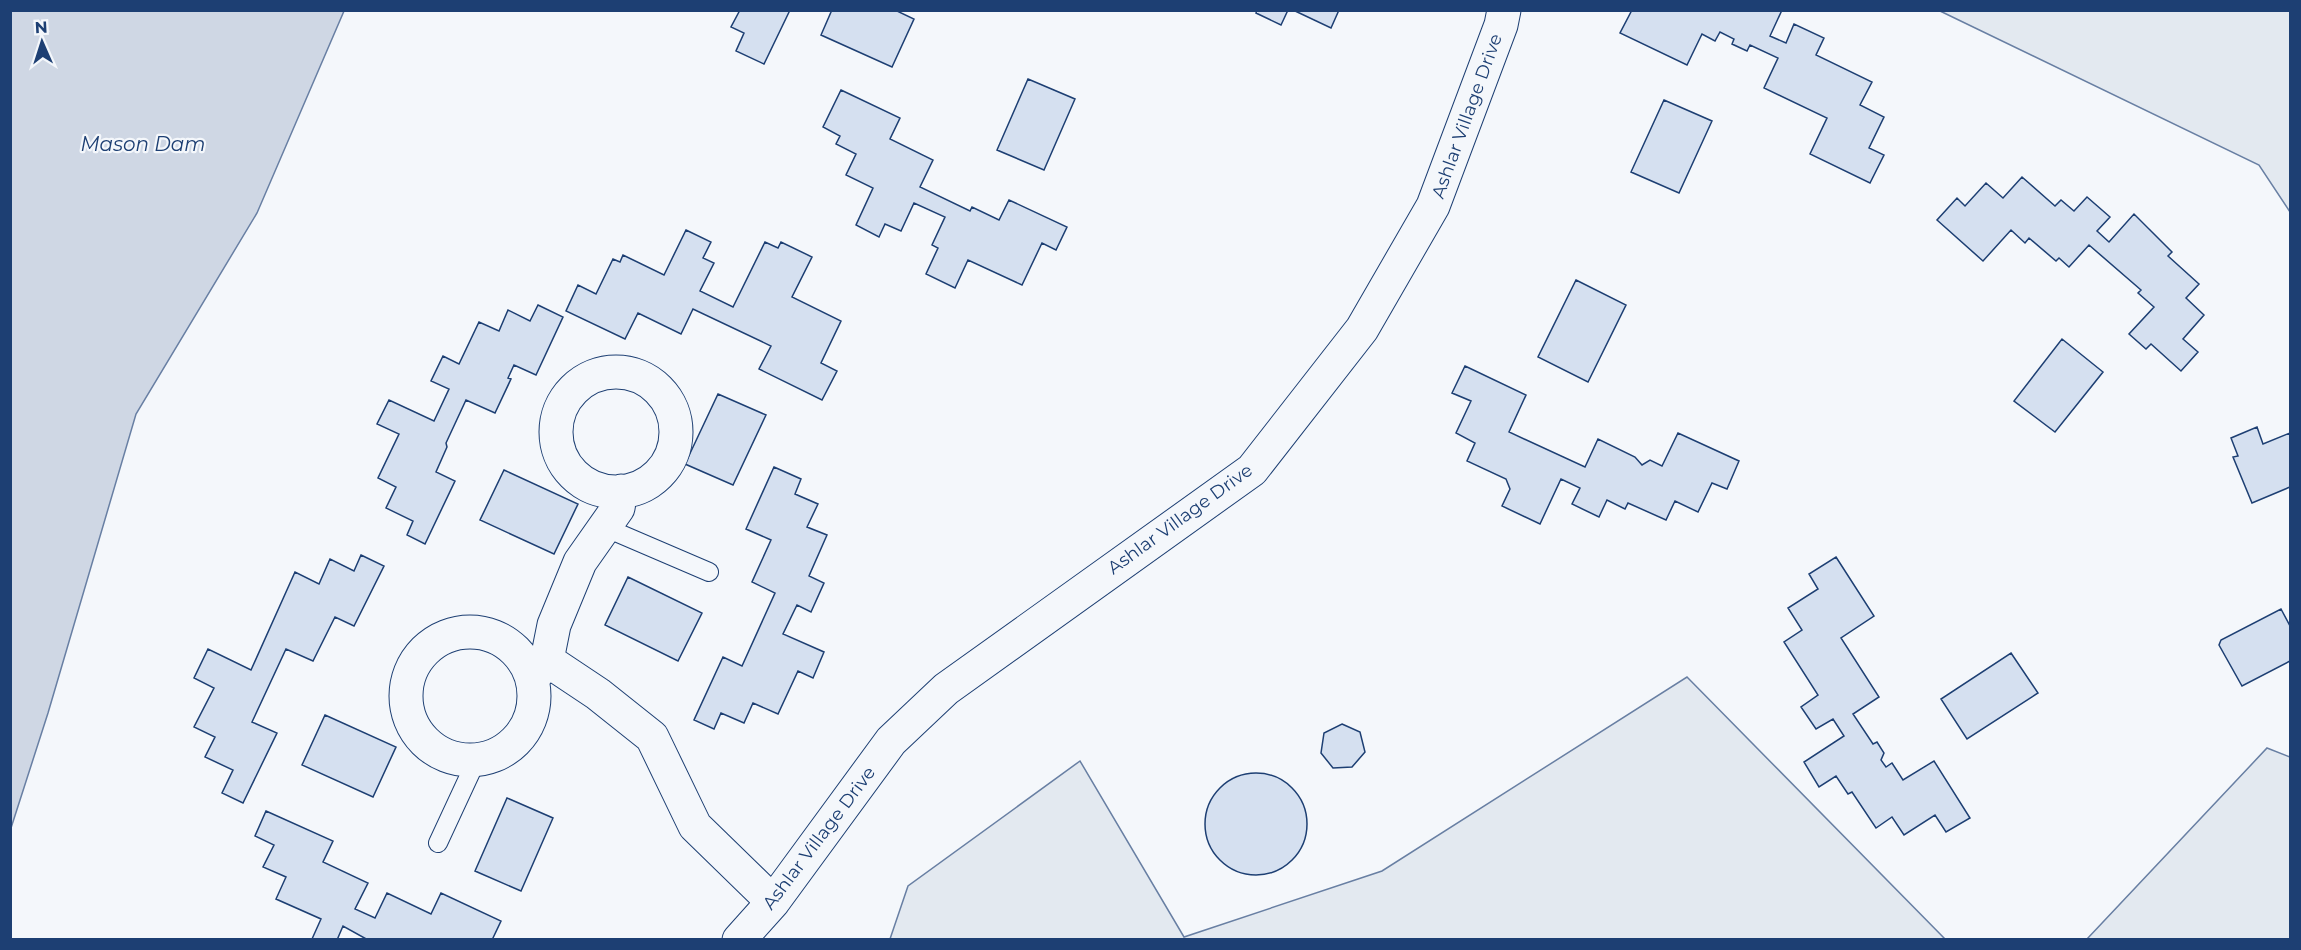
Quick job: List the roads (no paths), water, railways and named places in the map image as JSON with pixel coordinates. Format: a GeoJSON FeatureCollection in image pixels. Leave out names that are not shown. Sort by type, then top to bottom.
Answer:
{"type":"FeatureCollection","features":[{"type":"Feature","properties":{"kind":"street","name":"Ashlar Village Drive"},"geometry":{"type":"LineString","coordinates":[[739,939],[773,902],[891,741],[946,689],[1251,470],[1362,329],[1433,206],[1501,25],[1504,10]]}},
{"type":"Feature","properties":{"kind":"street"},"geometry":{"type":"LineString","coordinates":[[621,491],[618,508],[580,562],[554,625],[539,669],[532,714],[523,734],[508,749],[488,758],[467,760],[445,755],[427,744],[414,727],[407,706],[407,685],[414,665],[426,649],[444,638],[464,632],[484,633],[504,641],[539,669],[598,694],[652,737],[695,826],[773,902]]}},
{"type":"Feature","properties":{"kind":"lane"},"geometry":{"type":"LineString","coordinates":[[604,527],[709,572]]}},
{"type":"Feature","properties":{"kind":"lane"},"geometry":{"type":"LineString","coordinates":[[438,843],[477,759]]}},
{"type":"Feature","properties":{"kind":"water","name":"Mason Dam"},"geometry":{"type":"Polygon","coordinates":[[[11,10],[344,11],[257,213],[136,414],[48,713],[11,828],[11,10]]]}}]}
